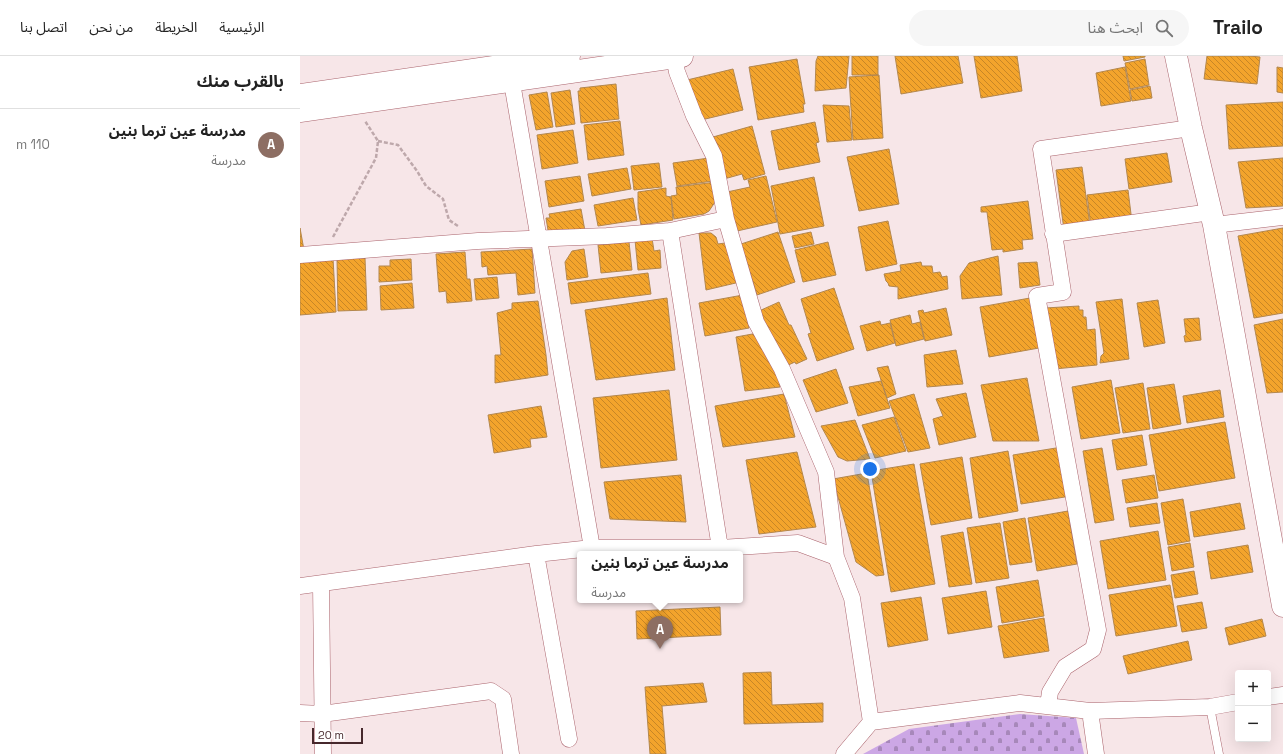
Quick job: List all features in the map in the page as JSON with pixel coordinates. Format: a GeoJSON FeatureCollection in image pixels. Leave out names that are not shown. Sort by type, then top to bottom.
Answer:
{"type":"FeatureCollection","features":[{"type":"Feature","properties":{"kind":"main road"},"geometry":{"type":"LineString","coordinates":[[300,111],[336,106],[510,73],[568,56]]}},
{"type":"Feature","properties":{"kind":"main road"},"geometry":{"type":"LineString","coordinates":[[300,95],[677,56]]}},
{"type":"Feature","properties":{"kind":"main road"},"geometry":{"type":"LineString","coordinates":[[1176,56],[1212,219],[1283,606]]}},
{"type":"Feature","properties":{"kind":"street"},"geometry":{"type":"LineString","coordinates":[[677,56],[677,72],[694,116],[714,156],[726,219],[756,322],[782,369],[826,472],[836,557],[852,598],[871,722]]}},
{"type":"Feature","properties":{"kind":"street"},"geometry":{"type":"LineString","coordinates":[[510,73],[592,548]]}},
{"type":"Feature","properties":{"kind":"street"},"geometry":{"type":"LineString","coordinates":[[1048,706],[1050,692],[1065,667],[1093,649],[1098,630],[1037,296],[1063,292],[1041,149],[1191,128]]}},
{"type":"Feature","properties":{"kind":"street"},"geometry":{"type":"LineString","coordinates":[[1053,234],[1212,219],[1283,217]]}},
{"type":"Feature","properties":{"kind":"street"},"geometry":{"type":"LineString","coordinates":[[300,255],[478,241],[607,236],[670,230],[726,219]]}},
{"type":"Feature","properties":{"kind":"street"},"geometry":{"type":"LineString","coordinates":[[670,230],[720,548]]}},
{"type":"Feature","properties":{"kind":"street"},"geometry":{"type":"LineString","coordinates":[[300,586],[536,554],[592,548],[720,548],[798,543],[836,557]]}},
{"type":"Feature","properties":{"kind":"street"},"geometry":{"type":"LineString","coordinates":[[536,554],[569,739]]}},
{"type":"Feature","properties":{"kind":"street"},"geometry":{"type":"LineString","coordinates":[[321,584],[323,754]]}},
{"type":"Feature","properties":{"kind":"street"},"geometry":{"type":"LineString","coordinates":[[300,713],[322,714],[491,691],[503,699],[511,754]]}},
{"type":"Feature","properties":{"kind":"street"},"geometry":{"type":"LineString","coordinates":[[1271,696],[1283,694]]}},
{"type":"Feature","properties":{"kind":"street"},"geometry":{"type":"LineString","coordinates":[[844,754],[871,722],[1020,704],[1090,711],[1210,707],[1235,703]]}},
{"type":"Feature","properties":{"kind":"street"},"geometry":{"type":"LineString","coordinates":[[1090,711],[1096,754]]}},
{"type":"Feature","properties":{"kind":"lane"},"geometry":{"type":"LineString","coordinates":[[1210,707],[1219,754]]}},
{"type":"Feature","properties":{"kind":"path"},"geometry":{"type":"LineString","coordinates":[[324,254],[376,158],[378,141],[367,121],[336,106]]}},
{"type":"Feature","properties":{"kind":"path"},"geometry":{"type":"LineString","coordinates":[[378,141],[398,145],[426,186],[443,199],[449,220],[478,241]]}},
{"type":"Feature","properties":{"kind":"green space"},"geometry":{"type":"Polygon","coordinates":[[[1020,714],[1076,718],[1084,754],[863,754],[909,729],[1020,714]]]}},
{"type":"Feature","properties":{"kind":"building"},"geometry":{"type":"Polygon","coordinates":[[[818,56],[849,56],[846,88],[815,91],[816,61],[818,56]]]}},
{"type":"Feature","properties":{"kind":"building"},"geometry":{"type":"Polygon","coordinates":[[[852,56],[878,56],[878,75],[852,75],[852,56]]]}},
{"type":"Feature","properties":{"kind":"building"},"geometry":{"type":"Polygon","coordinates":[[[895,56],[958,56],[963,83],[901,94],[895,56]]]}},
{"type":"Feature","properties":{"kind":"building"},"geometry":{"type":"Polygon","coordinates":[[[974,56],[1017,56],[1022,91],[981,98],[974,56]]]}},
{"type":"Feature","properties":{"kind":"building"},"geometry":{"type":"Polygon","coordinates":[[[1123,56],[1145,56],[1145,57],[1124,61],[1123,56]]]}},
{"type":"Feature","properties":{"kind":"building"},"geometry":{"type":"Polygon","coordinates":[[[1207,56],[1260,57],[1257,84],[1204,79],[1207,56]]]}},
{"type":"Feature","properties":{"kind":"building"},"geometry":{"type":"Polygon","coordinates":[[[797,59],[805,104],[803,104],[804,112],[758,120],[749,67],[797,59]]]}},
{"type":"Feature","properties":{"kind":"building"},"geometry":{"type":"Polygon","coordinates":[[[1145,59],[1149,85],[1130,89],[1125,63],[1145,59]]]}},
{"type":"Feature","properties":{"kind":"building"},"geometry":{"type":"Polygon","coordinates":[[[1125,67],[1131,101],[1101,106],[1096,73],[1125,67]]]}},
{"type":"Feature","properties":{"kind":"building"},"geometry":{"type":"Polygon","coordinates":[[[1277,67],[1283,68],[1283,93],[1277,92],[1277,67]]]}},
{"type":"Feature","properties":{"kind":"building"},"geometry":{"type":"Polygon","coordinates":[[[733,69],[743,110],[697,121],[687,80],[733,69]]]}},
{"type":"Feature","properties":{"kind":"building"},"geometry":{"type":"Polygon","coordinates":[[[879,75],[883,138],[853,140],[849,77],[879,75]]]}},
{"type":"Feature","properties":{"kind":"building"},"geometry":{"type":"Polygon","coordinates":[[[616,84],[619,119],[581,123],[578,91],[580,91],[580,88],[616,84]]]}},
{"type":"Feature","properties":{"kind":"building"},"geometry":{"type":"Polygon","coordinates":[[[1150,86],[1152,98],[1132,101],[1130,90],[1150,86]]]}},
{"type":"Feature","properties":{"kind":"building"},"geometry":{"type":"Polygon","coordinates":[[[570,90],[575,124],[556,127],[551,93],[570,90]]]}},
{"type":"Feature","properties":{"kind":"building"},"geometry":{"type":"Polygon","coordinates":[[[547,92],[553,127],[536,130],[529,95],[547,92]]]}},
{"type":"Feature","properties":{"kind":"building"},"geometry":{"type":"Polygon","coordinates":[[[1283,102],[1283,146],[1229,149],[1226,105],[1283,102]]]}},
{"type":"Feature","properties":{"kind":"building"},"geometry":{"type":"Polygon","coordinates":[[[823,105],[849,106],[852,140],[827,142],[823,105]]]}},
{"type":"Feature","properties":{"kind":"building"},"geometry":{"type":"Polygon","coordinates":[[[620,121],[624,155],[588,160],[584,125],[620,121]]]}},
{"type":"Feature","properties":{"kind":"building"},"geometry":{"type":"Polygon","coordinates":[[[815,122],[819,142],[816,143],[820,162],[779,170],[771,131],[815,122]]]}},
{"type":"Feature","properties":{"kind":"building"},"geometry":{"type":"Polygon","coordinates":[[[752,126],[765,174],[744,180],[742,174],[724,179],[713,137],[752,126]]]}},
{"type":"Feature","properties":{"kind":"building"},"geometry":{"type":"Polygon","coordinates":[[[573,130],[578,163],[542,169],[537,135],[573,130]]]}},
{"type":"Feature","properties":{"kind":"building"},"geometry":{"type":"Polygon","coordinates":[[[889,149],[899,204],[859,211],[847,157],[889,149]]]}},
{"type":"Feature","properties":{"kind":"building"},"geometry":{"type":"Polygon","coordinates":[[[1167,153],[1172,182],[1129,189],[1125,159],[1167,153]]]}},
{"type":"Feature","properties":{"kind":"building"},"geometry":{"type":"Polygon","coordinates":[[[709,158],[713,181],[677,186],[673,163],[709,158]]]}},
{"type":"Feature","properties":{"kind":"building"},"geometry":{"type":"Polygon","coordinates":[[[1283,158],[1283,206],[1246,208],[1238,162],[1283,158]]]}},
{"type":"Feature","properties":{"kind":"building"},"geometry":{"type":"Polygon","coordinates":[[[659,163],[662,187],[634,190],[631,166],[659,163]]]}},
{"type":"Feature","properties":{"kind":"building"},"geometry":{"type":"Polygon","coordinates":[[[1082,167],[1090,226],[1064,230],[1056,170],[1082,167]]]}},
{"type":"Feature","properties":{"kind":"building"},"geometry":{"type":"Polygon","coordinates":[[[627,168],[631,189],[592,196],[588,174],[627,168]]]}},
{"type":"Feature","properties":{"kind":"building"},"geometry":{"type":"Polygon","coordinates":[[[580,176],[584,201],[549,207],[545,181],[580,176]]]}},
{"type":"Feature","properties":{"kind":"building"},"geometry":{"type":"Polygon","coordinates":[[[766,176],[777,222],[737,231],[727,192],[750,187],[748,180],[766,176]]]}},
{"type":"Feature","properties":{"kind":"building"},"geometry":{"type":"Polygon","coordinates":[[[814,177],[824,226],[780,234],[771,186],[814,177]]]}},
{"type":"Feature","properties":{"kind":"building"},"geometry":{"type":"Polygon","coordinates":[[[716,182],[715,202],[709,211],[704,214],[674,219],[671,196],[677,195],[676,187],[716,182]]]}},
{"type":"Feature","properties":{"kind":"building"},"geometry":{"type":"Polygon","coordinates":[[[666,188],[666,196],[671,197],[673,220],[641,225],[638,209],[638,192],[666,188]]]}},
{"type":"Feature","properties":{"kind":"building"},"geometry":{"type":"Polygon","coordinates":[[[1128,190],[1132,222],[1091,227],[1087,195],[1128,190]]]}},
{"type":"Feature","properties":{"kind":"building"},"geometry":{"type":"Polygon","coordinates":[[[633,198],[637,220],[598,226],[594,205],[633,198]]]}},
{"type":"Feature","properties":{"kind":"building"},"geometry":{"type":"Polygon","coordinates":[[[1028,201],[1033,239],[1022,240],[1023,249],[1003,252],[1003,249],[992,250],[987,212],[981,212],[981,207],[1028,201]]]}},
{"type":"Feature","properties":{"kind":"building"},"geometry":{"type":"Polygon","coordinates":[[[581,209],[585,231],[549,236],[546,218],[550,218],[549,214],[581,209]]]}},
{"type":"Feature","properties":{"kind":"building"},"geometry":{"type":"Polygon","coordinates":[[[888,221],[897,264],[866,271],[858,227],[888,221]]]}},
{"type":"Feature","properties":{"kind":"building"},"geometry":{"type":"Polygon","coordinates":[[[300,228],[304,250],[300,250],[300,228]]]}},
{"type":"Feature","properties":{"kind":"building"},"geometry":{"type":"Polygon","coordinates":[[[1283,228],[1283,313],[1254,318],[1238,236],[1283,228]]]}},
{"type":"Feature","properties":{"kind":"building"},"geometry":{"type":"Polygon","coordinates":[[[778,232],[795,282],[757,295],[741,244],[778,232]]]}},
{"type":"Feature","properties":{"kind":"building"},"geometry":{"type":"Polygon","coordinates":[[[811,232],[814,244],[795,248],[792,236],[811,232]]]}},
{"type":"Feature","properties":{"kind":"building"},"geometry":{"type":"Polygon","coordinates":[[[699,233],[711,233],[716,237],[718,244],[725,243],[740,282],[706,290],[699,233]]]}},
{"type":"Feature","properties":{"kind":"building"},"geometry":{"type":"Polygon","coordinates":[[[652,238],[654,251],[660,250],[661,268],[638,270],[635,240],[652,238]]]}},
{"type":"Feature","properties":{"kind":"building"},"geometry":{"type":"Polygon","coordinates":[[[629,242],[632,270],[601,273],[598,245],[629,242]]]}},
{"type":"Feature","properties":{"kind":"building"},"geometry":{"type":"Polygon","coordinates":[[[828,242],[836,275],[803,282],[795,250],[828,242]]]}},
{"type":"Feature","properties":{"kind":"building"},"geometry":{"type":"Polygon","coordinates":[[[532,249],[535,293],[518,295],[516,273],[488,275],[487,266],[482,267],[481,252],[532,249]]]}},
{"type":"Feature","properties":{"kind":"building"},"geometry":{"type":"Polygon","coordinates":[[[584,249],[588,277],[567,280],[565,262],[572,251],[584,249]]]}},
{"type":"Feature","properties":{"kind":"building"},"geometry":{"type":"Polygon","coordinates":[[[465,252],[467,279],[470,279],[472,301],[447,303],[446,291],[439,292],[436,254],[465,252]]]}},
{"type":"Feature","properties":{"kind":"building"},"geometry":{"type":"Polygon","coordinates":[[[998,256],[1002,295],[962,299],[960,276],[969,263],[998,256]]]}},
{"type":"Feature","properties":{"kind":"building"},"geometry":{"type":"Polygon","coordinates":[[[333,258],[336,312],[300,315],[300,261],[333,258]]]}},
{"type":"Feature","properties":{"kind":"building"},"geometry":{"type":"Polygon","coordinates":[[[365,258],[367,310],[338,311],[337,259],[365,258]]]}},
{"type":"Feature","properties":{"kind":"building"},"geometry":{"type":"Polygon","coordinates":[[[411,259],[412,280],[379,282],[379,266],[390,266],[390,260],[411,259]]]}},
{"type":"Feature","properties":{"kind":"building"},"geometry":{"type":"Polygon","coordinates":[[[921,262],[922,266],[932,266],[933,273],[940,272],[942,277],[947,276],[948,289],[898,299],[898,287],[889,286],[884,274],[901,271],[900,265],[921,262]]]}},
{"type":"Feature","properties":{"kind":"building"},"geometry":{"type":"Polygon","coordinates":[[[1037,262],[1040,285],[1020,288],[1018,263],[1037,262]]]}},
{"type":"Feature","properties":{"kind":"building"},"geometry":{"type":"Polygon","coordinates":[[[648,273],[651,294],[571,304],[568,283],[648,273]]]}},
{"type":"Feature","properties":{"kind":"building"},"geometry":{"type":"Polygon","coordinates":[[[497,277],[499,298],[476,300],[474,279],[497,277]]]}},
{"type":"Feature","properties":{"kind":"building"},"geometry":{"type":"Polygon","coordinates":[[[412,283],[414,308],[381,310],[380,286],[412,283]]]}},
{"type":"Feature","properties":{"kind":"building"},"geometry":{"type":"Polygon","coordinates":[[[834,288],[854,349],[817,361],[808,334],[811,333],[801,299],[834,288]]]}},
{"type":"Feature","properties":{"kind":"building"},"geometry":{"type":"Polygon","coordinates":[[[743,295],[749,328],[705,336],[699,303],[743,295]]]}},
{"type":"Feature","properties":{"kind":"building"},"geometry":{"type":"Polygon","coordinates":[[[667,298],[675,370],[596,380],[585,310],[667,298]]]}},
{"type":"Feature","properties":{"kind":"building"},"geometry":{"type":"Polygon","coordinates":[[[1030,298],[1039,348],[989,357],[980,307],[1030,298]]]}},
{"type":"Feature","properties":{"kind":"building"},"geometry":{"type":"Polygon","coordinates":[[[1122,299],[1129,359],[1100,363],[1101,356],[1104,353],[1096,302],[1122,299]]]}},
{"type":"Feature","properties":{"kind":"building"},"geometry":{"type":"Polygon","coordinates":[[[1158,300],[1165,343],[1144,347],[1137,303],[1158,300]]]}},
{"type":"Feature","properties":{"kind":"building"},"geometry":{"type":"Polygon","coordinates":[[[538,301],[548,375],[495,383],[495,355],[501,355],[497,313],[512,309],[512,303],[538,301]]]}},
{"type":"Feature","properties":{"kind":"building"},"geometry":{"type":"Polygon","coordinates":[[[779,302],[807,359],[796,364],[795,362],[786,366],[759,311],[779,302]]]}},
{"type":"Feature","properties":{"kind":"building"},"geometry":{"type":"Polygon","coordinates":[[[1079,306],[1079,310],[1083,310],[1083,317],[1086,317],[1087,330],[1095,329],[1097,365],[1054,369],[1045,308],[1079,306]]]}},
{"type":"Feature","properties":{"kind":"building"},"geometry":{"type":"Polygon","coordinates":[[[946,308],[952,335],[925,341],[918,311],[923,310],[924,313],[946,308]]]}},
{"type":"Feature","properties":{"kind":"building"},"geometry":{"type":"Polygon","coordinates":[[[910,315],[912,324],[920,322],[924,339],[896,346],[890,320],[910,315]]]}},
{"type":"Feature","properties":{"kind":"building"},"geometry":{"type":"Polygon","coordinates":[[[1199,318],[1201,340],[1185,342],[1184,336],[1186,335],[1184,319],[1199,318]]]}},
{"type":"Feature","properties":{"kind":"building"},"geometry":{"type":"Polygon","coordinates":[[[1283,319],[1283,392],[1267,393],[1254,325],[1283,319]]]}},
{"type":"Feature","properties":{"kind":"building"},"geometry":{"type":"Polygon","coordinates":[[[880,321],[881,325],[890,323],[895,343],[867,351],[860,326],[880,321]]]}},
{"type":"Feature","properties":{"kind":"building"},"geometry":{"type":"Polygon","coordinates":[[[758,333],[779,376],[780,387],[745,391],[736,337],[758,333]]]}},
{"type":"Feature","properties":{"kind":"building"},"geometry":{"type":"Polygon","coordinates":[[[956,350],[963,384],[927,387],[924,355],[956,350]]]}},
{"type":"Feature","properties":{"kind":"building"},"geometry":{"type":"Polygon","coordinates":[[[888,366],[896,394],[887,398],[877,368],[888,366]]]}},
{"type":"Feature","properties":{"kind":"building"},"geometry":{"type":"Polygon","coordinates":[[[836,369],[848,403],[816,412],[803,380],[836,369]]]}},
{"type":"Feature","properties":{"kind":"building"},"geometry":{"type":"Polygon","coordinates":[[[1027,378],[1039,441],[993,441],[981,385],[1027,378]]]}},
{"type":"Feature","properties":{"kind":"building"},"geometry":{"type":"Polygon","coordinates":[[[1111,380],[1120,433],[1081,439],[1072,387],[1111,380]]]}},
{"type":"Feature","properties":{"kind":"building"},"geometry":{"type":"Polygon","coordinates":[[[881,381],[890,408],[858,416],[849,387],[881,381]]]}},
{"type":"Feature","properties":{"kind":"building"},"geometry":{"type":"Polygon","coordinates":[[[1143,383],[1150,429],[1123,433],[1115,388],[1143,383]]]}},
{"type":"Feature","properties":{"kind":"building"},"geometry":{"type":"Polygon","coordinates":[[[1174,384],[1181,424],[1153,429],[1147,388],[1174,384]]]}},
{"type":"Feature","properties":{"kind":"building"},"geometry":{"type":"Polygon","coordinates":[[[669,390],[677,460],[601,468],[593,398],[669,390]]]}},
{"type":"Feature","properties":{"kind":"building"},"geometry":{"type":"Polygon","coordinates":[[[1220,390],[1224,417],[1187,423],[1183,396],[1220,390]]]}},
{"type":"Feature","properties":{"kind":"building"},"geometry":{"type":"Polygon","coordinates":[[[966,393],[976,437],[939,445],[933,419],[943,416],[936,399],[966,393]]]}},
{"type":"Feature","properties":{"kind":"building"},"geometry":{"type":"Polygon","coordinates":[[[784,394],[795,437],[723,447],[715,406],[784,394]]]}},
{"type":"Feature","properties":{"kind":"building"},"geometry":{"type":"Polygon","coordinates":[[[914,394],[930,448],[908,452],[889,401],[914,394]]]}},
{"type":"Feature","properties":{"kind":"building"},"geometry":{"type":"Polygon","coordinates":[[[541,406],[547,437],[530,439],[531,447],[494,453],[488,415],[541,406]]]}},
{"type":"Feature","properties":{"kind":"building"},"geometry":{"type":"Polygon","coordinates":[[[894,417],[906,451],[875,458],[862,425],[894,417]]]}},
{"type":"Feature","properties":{"kind":"building"},"geometry":{"type":"Polygon","coordinates":[[[855,420],[870,459],[847,461],[838,457],[821,426],[855,420]]]}},
{"type":"Feature","properties":{"kind":"building"},"geometry":{"type":"Polygon","coordinates":[[[1225,422],[1235,478],[1159,491],[1149,435],[1225,422]]]}},
{"type":"Feature","properties":{"kind":"building"},"geometry":{"type":"Polygon","coordinates":[[[1142,435],[1147,465],[1117,470],[1112,440],[1142,435]]]}},
{"type":"Feature","properties":{"kind":"building"},"geometry":{"type":"Polygon","coordinates":[[[1062,447],[1071,496],[1021,504],[1013,455],[1062,447]]]}},
{"type":"Feature","properties":{"kind":"building"},"geometry":{"type":"Polygon","coordinates":[[[1102,448],[1114,520],[1095,523],[1083,451],[1102,448]]]}},
{"type":"Feature","properties":{"kind":"building"},"geometry":{"type":"Polygon","coordinates":[[[1008,451],[1018,511],[979,518],[970,458],[1008,451]]]}},
{"type":"Feature","properties":{"kind":"building"},"geometry":{"type":"Polygon","coordinates":[[[797,452],[816,527],[759,534],[746,460],[797,452]]]}},
{"type":"Feature","properties":{"kind":"building"},"geometry":{"type":"Polygon","coordinates":[[[962,457],[972,518],[931,525],[920,464],[962,457]]]}},
{"type":"Feature","properties":{"kind":"building"},"geometry":{"type":"Polygon","coordinates":[[[914,464],[935,584],[891,592],[871,471],[914,464]]]}},
{"type":"Feature","properties":{"kind":"building"},"geometry":{"type":"Polygon","coordinates":[[[867,473],[884,575],[876,576],[856,562],[833,479],[867,473]]]}},
{"type":"Feature","properties":{"kind":"building"},"geometry":{"type":"Polygon","coordinates":[[[681,475],[686,522],[610,519],[604,482],[681,475]]]}},
{"type":"Feature","properties":{"kind":"building"},"geometry":{"type":"Polygon","coordinates":[[[1154,475],[1158,498],[1126,503],[1122,480],[1154,475]]]}},
{"type":"Feature","properties":{"kind":"building"},"geometry":{"type":"Polygon","coordinates":[[[1183,499],[1190,541],[1168,545],[1161,503],[1183,499]]]}},
{"type":"Feature","properties":{"kind":"building"},"geometry":{"type":"Polygon","coordinates":[[[1157,503],[1160,523],[1130,527],[1127,508],[1157,503]]]}},
{"type":"Feature","properties":{"kind":"building"},"geometry":{"type":"Polygon","coordinates":[[[1240,503],[1245,529],[1194,537],[1190,512],[1240,503]]]}},
{"type":"Feature","properties":{"kind":"building"},"geometry":{"type":"Polygon","coordinates":[[[1068,511],[1077,564],[1037,571],[1028,518],[1068,511]]]}},
{"type":"Feature","properties":{"kind":"building"},"geometry":{"type":"Polygon","coordinates":[[[1025,518],[1032,562],[1010,565],[1003,522],[1025,518]]]}},
{"type":"Feature","properties":{"kind":"building"},"geometry":{"type":"Polygon","coordinates":[[[1000,523],[1009,578],[976,583],[967,528],[1000,523]]]}},
{"type":"Feature","properties":{"kind":"building"},"geometry":{"type":"Polygon","coordinates":[[[1158,531],[1166,580],[1108,589],[1100,541],[1158,531]]]}},
{"type":"Feature","properties":{"kind":"building"},"geometry":{"type":"Polygon","coordinates":[[[963,532],[972,584],[949,587],[941,536],[963,532]]]}},
{"type":"Feature","properties":{"kind":"building"},"geometry":{"type":"Polygon","coordinates":[[[1190,543],[1194,567],[1172,571],[1168,547],[1190,543]]]}},
{"type":"Feature","properties":{"kind":"building"},"geometry":{"type":"Polygon","coordinates":[[[1248,545],[1253,572],[1211,579],[1207,552],[1248,545]]]}},
{"type":"Feature","properties":{"kind":"building"},"geometry":{"type":"Polygon","coordinates":[[[1194,571],[1198,594],[1175,598],[1171,575],[1194,571]]]}},
{"type":"Feature","properties":{"kind":"building"},"geometry":{"type":"Polygon","coordinates":[[[1038,580],[1044,616],[1002,623],[996,587],[1038,580]]]}},
{"type":"Feature","properties":{"kind":"building"},"geometry":{"type":"Polygon","coordinates":[[[1170,585],[1177,626],[1116,636],[1109,595],[1170,585]]]}},
{"type":"Feature","properties":{"kind":"building"},"geometry":{"type":"Polygon","coordinates":[[[986,591],[992,627],[948,634],[942,598],[986,591]]]}},
{"type":"Feature","properties":{"kind":"building"},"geometry":{"type":"Polygon","coordinates":[[[921,597],[928,640],[888,647],[881,603],[921,597]]]}},
{"type":"Feature","properties":{"kind":"building"},"geometry":{"type":"Polygon","coordinates":[[[1202,602],[1207,628],[1182,632],[1177,606],[1202,602]]]}},
{"type":"Feature","properties":{"kind":"building"},"geometry":{"type":"Polygon","coordinates":[[[720,607],[721,635],[637,639],[636,611],[720,607]]]}},
{"type":"Feature","properties":{"kind":"building"},"geometry":{"type":"Polygon","coordinates":[[[1044,618],[1049,651],[1004,658],[998,626],[1044,618]]]}},
{"type":"Feature","properties":{"kind":"building"},"geometry":{"type":"Polygon","coordinates":[[[1262,619],[1266,636],[1229,645],[1225,628],[1262,619]]]}},
{"type":"Feature","properties":{"kind":"building"},"geometry":{"type":"Polygon","coordinates":[[[1188,641],[1192,660],[1128,674],[1123,656],[1188,641]]]}},
{"type":"Feature","properties":{"kind":"building"},"geometry":{"type":"Polygon","coordinates":[[[771,672],[772,705],[823,703],[823,722],[744,724],[743,673],[771,672]]]}},
{"type":"Feature","properties":{"kind":"building"},"geometry":{"type":"Polygon","coordinates":[[[703,683],[707,702],[662,706],[666,754],[650,754],[645,687],[703,683]]]}},
{"type":"Feature","properties":{"kind":"place","name":"مدرسة عين ترما بنين"},"geometry":{"type":"Point","coordinates":[660,649]}}]}
